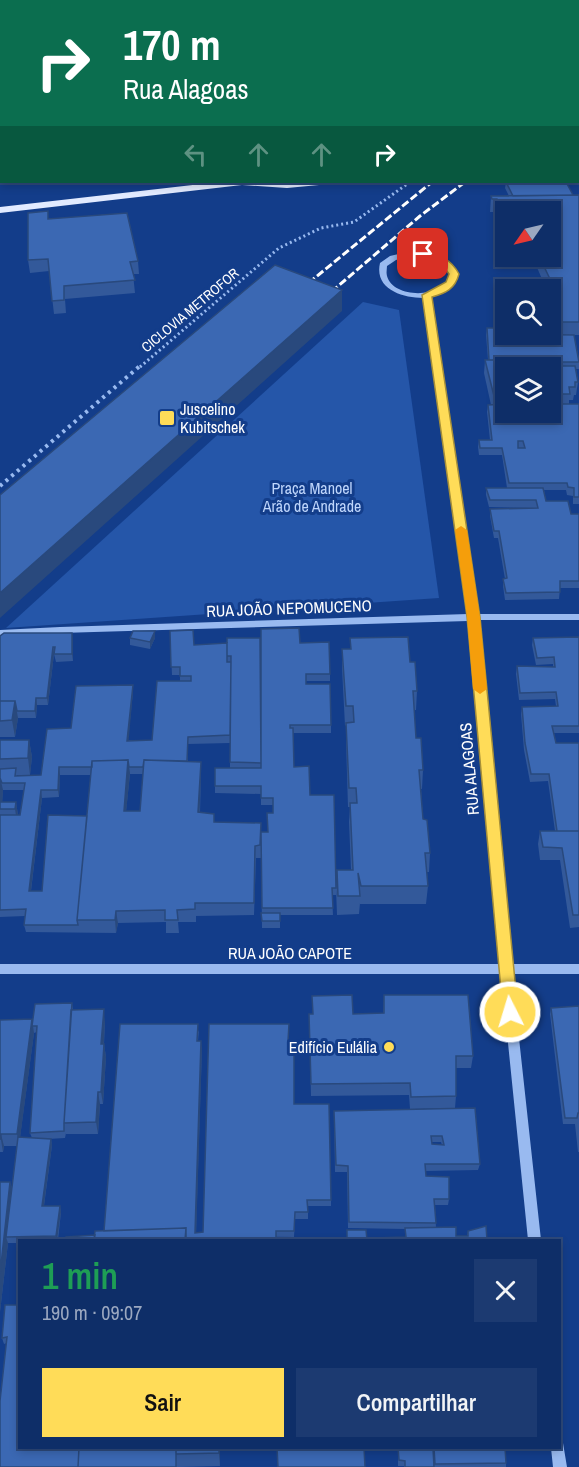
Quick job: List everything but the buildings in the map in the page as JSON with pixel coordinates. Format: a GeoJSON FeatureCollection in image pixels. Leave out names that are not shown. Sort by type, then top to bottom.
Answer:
{"type":"FeatureCollection","features":[{"type":"Feature","properties":{"kind":"main road"},"geometry":{"type":"LineString","coordinates":[[0,210],[231,183]]}},
{"type":"Feature","properties":{"kind":"main road"},"geometry":{"type":"LineString","coordinates":[[256,183],[287,185],[308,183]]}},
{"type":"Feature","properties":{"kind":"street"},"geometry":{"type":"LineString","coordinates":[[407,254],[423,254],[444,262],[454,274],[451,284],[441,291],[427,295],[411,295],[396,291],[385,284],[381,275],[383,265],[393,258],[407,254]]}},
{"type":"Feature","properties":{"kind":"street","name":"RUA ALAGOAS"},"geometry":{"type":"LineString","coordinates":[[427,295],[473,617],[536,1239]]}},
{"type":"Feature","properties":{"kind":"street","name":"RUA JOÃO NEPOMUCENO"},"geometry":{"type":"LineString","coordinates":[[0,634],[60,630],[473,617],[579,617]]}},
{"type":"Feature","properties":{"kind":"street","name":"RUA JOÃO CAPOTE"},"geometry":{"type":"LineString","coordinates":[[0,969],[579,969]]}},
{"type":"Feature","properties":{"kind":"street"},"geometry":{"type":"LineString","coordinates":[[558,1449],[560,1467]]}},
{"type":"Feature","properties":{"kind":"path","name":"CICLOVIA METROFOR"},"geometry":{"type":"LineString","coordinates":[[0,486],[279,248],[321,228],[354,222],[409,183]]}},
{"type":"Feature","properties":{"kind":"green space","name":"Praça Manoel Arão de Andrade"},"geometry":{"type":"Polygon","coordinates":[[[363,302],[399,310],[439,598],[6,628],[363,302]]]}},
{"type":"Feature","properties":{"kind":"railway"},"geometry":{"type":"LineString","coordinates":[[300,290],[431,183]]}},
{"type":"Feature","properties":{"kind":"railway"},"geometry":{"type":"LineString","coordinates":[[323,299],[420,216],[464,183]]}},
{"type":"Feature","properties":{"kind":"slow traffic"},"geometry":{"type":"LineString","coordinates":[[461,530],[480,689]]}},
{"type":"Feature","properties":{"kind":"place","name":"Juscelino Kubitschek"},"geometry":{"type":"Point","coordinates":[167,418]}},
{"type":"Feature","properties":{"kind":"place","name":"Edifício Eulália"},"geometry":{"type":"Point","coordinates":[389,1047]}},
{"type":"Feature","properties":{"kind":"route"},"geometry":{"type":"LineString","coordinates":[[423,254],[438,258],[449,266],[454,274],[451,284],[441,291],[427,295],[473,617],[510,1012]]}}]}
